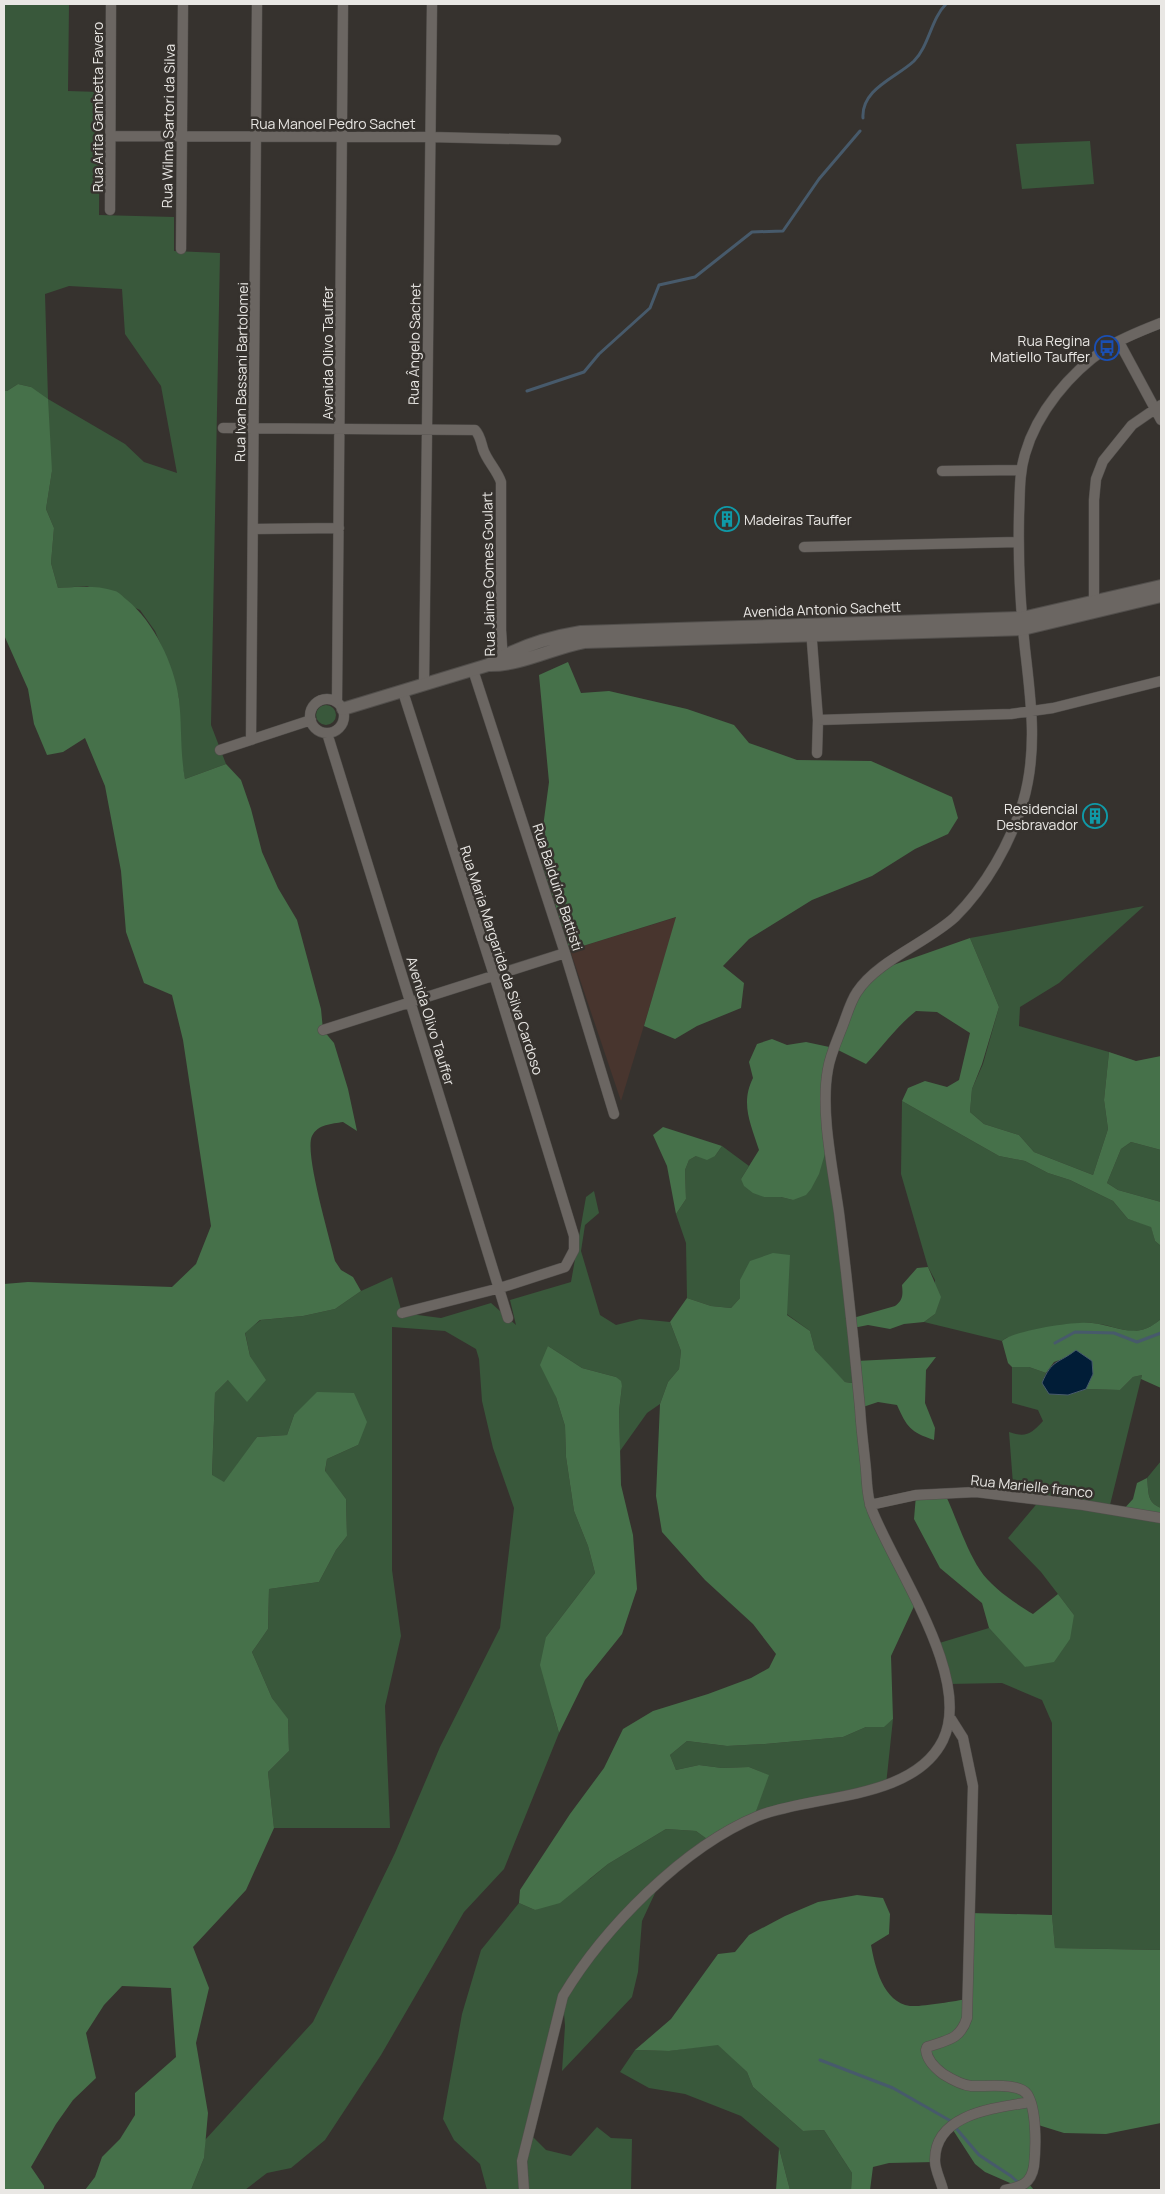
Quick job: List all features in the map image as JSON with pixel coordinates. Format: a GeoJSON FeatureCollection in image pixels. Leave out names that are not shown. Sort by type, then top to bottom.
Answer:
{"type":"FeatureCollection","features":[{"type":"Feature","properties":{"kind":"street","name":"Rua Arita Gambetta Favero"},"geometry":{"type":"LineString","coordinates":[[110,210],[112,4]]}},
{"type":"Feature","properties":{"kind":"street","name":"Rua Wilma Sartori da Silva"},"geometry":{"type":"LineString","coordinates":[[181,249],[183,4]]}},
{"type":"Feature","properties":{"kind":"street","name":"Rua Ivan Bassani Bartolomei"},"geometry":{"type":"LineString","coordinates":[[251,740],[257,4]]}},
{"type":"Feature","properties":{"kind":"street","name":"Avenida Olivo Tauffer"},"geometry":{"type":"LineString","coordinates":[[340,706],[339,528],[343,4]]}},
{"type":"Feature","properties":{"kind":"street","name":"Rua Ângelo Sachet"},"geometry":{"type":"LineString","coordinates":[[424,686],[432,4]]}},
{"type":"Feature","properties":{"kind":"street","name":"Rua Manoel Pedro Sachet"},"geometry":{"type":"LineString","coordinates":[[111,136],[430,137],[556,140]]}},
{"type":"Feature","properties":{"kind":"street"},"geometry":{"type":"LineString","coordinates":[[524,2190],[522,2161],[563,1996],[576,1975],[613,1928],[662,1878],[711,1842],[754,1817],[792,1805],[863,1792],[900,1781],[926,1762],[941,1744],[950,1719],[948,1684],[936,1644],[870,1505],[852,1318],[826,1103],[828,1070],[834,1048],[857,992],[879,970],[953,919],[984,882],[1008,840],[1023,803],[1033,759],[1032,711],[1022,623],[1018,542],[1021,470],[1035,426],[1057,394],[1096,356],[1107,348],[1161,323]]}},
{"type":"Feature","properties":{"kind":"street"},"geometry":{"type":"LineString","coordinates":[[1119,342],[1158,407],[1161,420]]}},
{"type":"Feature","properties":{"kind":"street"},"geometry":{"type":"LineString","coordinates":[[1094,606],[1093,510],[1096,479],[1103,462],[1115,444],[1132,425],[1158,407]]}},
{"type":"Feature","properties":{"kind":"street"},"geometry":{"type":"LineString","coordinates":[[223,428],[427,430]]}},
{"type":"Feature","properties":{"kind":"street","name":"Rua Jaime Gomes Goulart"},"geometry":{"type":"LineString","coordinates":[[427,430],[475,430],[479,434],[484,450],[499,474],[501,482],[502,661]]}},
{"type":"Feature","properties":{"kind":"street"},"geometry":{"type":"LineString","coordinates":[[942,471],[1021,470]]}},
{"type":"Feature","properties":{"kind":"street"},"geometry":{"type":"LineString","coordinates":[[253,529],[339,528]]}},
{"type":"Feature","properties":{"kind":"street"},"geometry":{"type":"LineString","coordinates":[[804,547],[1018,542]]}},
{"type":"Feature","properties":{"kind":"street","name":"Avenida Antonio Sachett"},"geometry":{"type":"LineString","coordinates":[[340,706],[403,692],[502,661],[584,642],[645,635],[1022,623],[1094,606],[1161,586]]}},
{"type":"Feature","properties":{"kind":"street","name":"Avenida Antonio Sachett"},"geometry":{"type":"LineString","coordinates":[[1094,606],[1161,596]]}},
{"type":"Feature","properties":{"kind":"street"},"geometry":{"type":"LineString","coordinates":[[811,629],[818,720],[817,753]]}},
{"type":"Feature","properties":{"kind":"street","name":"Rua Balduíno Battisti"},"geometry":{"type":"LineString","coordinates":[[473,670],[565,953],[614,1114]]}},
{"type":"Feature","properties":{"kind":"street"},"geometry":{"type":"LineString","coordinates":[[818,720],[1011,714],[1032,711],[1161,681]]}},
{"type":"Feature","properties":{"kind":"street","name":"Rua Maria Margarida da Silva Cardoso"},"geometry":{"type":"LineString","coordinates":[[403,692],[494,975],[574,1236],[574,1250],[565,1267],[500,1288]]}},
{"type":"Feature","properties":{"kind":"street"},"geometry":{"type":"LineString","coordinates":[[324,699],[340,706],[344,716],[339,728],[327,733],[317,729],[311,720],[313,707],[318,702],[324,699]]}},
{"type":"Feature","properties":{"kind":"street"},"geometry":{"type":"LineString","coordinates":[[220,750],[311,720]]}},
{"type":"Feature","properties":{"kind":"street","name":"Avenida Olivo Tauffer"},"geometry":{"type":"LineString","coordinates":[[327,733],[508,1318]]}},
{"type":"Feature","properties":{"kind":"street"},"geometry":{"type":"LineString","coordinates":[[323,1030],[565,953]]}},
{"type":"Feature","properties":{"kind":"street"},"geometry":{"type":"LineString","coordinates":[[402,1313],[500,1288]]}},
{"type":"Feature","properties":{"kind":"street","name":"Rua Marielle franco"},"geometry":{"type":"LineString","coordinates":[[870,1505],[916,1495],[976,1492],[1083,1505],[1161,1518]]}},
{"type":"Feature","properties":{"kind":"street"},"geometry":{"type":"LineString","coordinates":[[950,1719],[963,1738],[973,1786],[967,2018],[963,2030],[956,2037],[927,2048],[927,2056],[936,2069],[950,2079],[969,2086],[1018,2087],[1026,2093],[1030,2102],[1034,2124],[1036,2153],[1032,2174],[1024,2185],[1005,2190]]}},
{"type":"Feature","properties":{"kind":"street"},"geometry":{"type":"LineString","coordinates":[[944,2190],[935,2162],[937,2145],[947,2129],[957,2122],[986,2109],[1030,2102]]}},
{"type":"Feature","properties":{"kind":"shaded area"},"geometry":{"type":"Polygon","coordinates":[[[677,917],[621,1101],[570,950],[677,917]]]}},
{"type":"Feature","properties":{"kind":"green space"},"geometry":{"type":"Polygon","coordinates":[[[4,4],[69,4],[68,91],[100,92],[99,215],[174,217],[174,251],[220,253],[211,725],[226,764],[185,779],[181,758],[179,698],[169,664],[155,631],[140,610],[87,586],[58,588],[51,563],[54,528],[46,509],[52,471],[31,387],[18,384],[4,391],[4,4]],[[69,286],[45,294],[48,399],[125,444],[144,462],[177,473],[161,386],[125,334],[122,289],[69,286]]]}},
{"type":"Feature","properties":{"kind":"green space"},"geometry":{"type":"Polygon","coordinates":[[[1090,141],[1094,184],[1022,189],[1016,144],[1090,141]]]}},
{"type":"Feature","properties":{"kind":"green space"},"geometry":{"type":"Polygon","coordinates":[[[18,384],[31,387],[48,399],[52,471],[46,509],[54,528],[51,563],[58,588],[94,587],[108,589],[120,593],[137,609],[154,632],[173,672],[179,699],[185,779],[226,764],[241,780],[262,852],[278,888],[297,920],[321,1009],[323,1030],[334,1043],[348,1089],[357,1131],[343,1122],[326,1125],[315,1132],[310,1145],[314,1177],[335,1261],[341,1270],[353,1277],[361,1291],[335,1309],[303,1316],[260,1320],[245,1333],[250,1356],[266,1380],[247,1402],[228,1380],[215,1393],[212,1475],[224,1482],[257,1437],[287,1435],[294,1415],[317,1392],[354,1393],[367,1422],[358,1445],[327,1459],[325,1471],[346,1499],[347,1536],[336,1550],[319,1582],[269,1589],[268,1629],[252,1652],[272,1698],[288,1719],[289,1751],[268,1772],[274,1828],[246,1890],[193,1947],[209,1988],[196,2043],[208,2113],[204,2158],[191,2190],[85,2190],[95,2177],[102,2157],[120,2139],[135,2115],[135,2093],[176,2057],[171,1988],[122,1986],[104,2005],[86,2033],[96,2078],[73,2100],[56,2124],[31,2167],[44,2186],[44,2190],[4,2190],[4,1284],[28,1282],[172,1287],[196,1264],[211,1226],[183,1040],[172,995],[144,983],[126,932],[121,871],[105,786],[85,738],[63,752],[47,755],[34,724],[28,689],[4,635],[4,391],[18,384]]]}},
{"type":"Feature","properties":{"kind":"green space"},"geometry":{"type":"Polygon","coordinates":[[[568,662],[581,693],[609,691],[687,709],[734,725],[749,743],[797,760],[871,761],[952,797],[958,818],[948,834],[915,849],[872,876],[812,900],[749,939],[723,966],[744,983],[741,1008],[697,1026],[675,1039],[644,1026],[676,917],[570,950],[542,864],[541,842],[549,782],[539,675],[568,662]]]}},
{"type":"Feature","properties":{"kind":"green space"},"geometry":{"type":"Polygon","coordinates":[[[326,705],[333,708],[336,715],[333,722],[326,725],[319,722],[316,715],[319,708],[326,705]]]}},
{"type":"Feature","properties":{"kind":"green space"},"geometry":{"type":"Polygon","coordinates":[[[1144,906],[1059,983],[1020,1007],[1019,1026],[1109,1052],[1104,1100],[1108,1129],[1093,1175],[1034,1152],[1019,1135],[984,1124],[970,1112],[972,1089],[983,1064],[999,1007],[970,938],[1144,906]]]}},
{"type":"Feature","properties":{"kind":"green space"},"geometry":{"type":"Polygon","coordinates":[[[970,938],[999,1007],[982,1064],[972,1089],[970,1112],[984,1124],[1019,1135],[1034,1152],[1093,1175],[1108,1129],[1104,1100],[1109,1052],[1136,1061],[1161,1056],[1161,1150],[1131,1142],[1121,1149],[1107,1183],[1118,1190],[1161,1202],[1161,1246],[1155,1241],[1151,1227],[1128,1219],[1113,1201],[1025,1161],[999,1156],[902,1101],[908,1088],[925,1081],[947,1087],[959,1080],[970,1033],[937,1012],[916,1011],[896,1030],[866,1064],[834,1048],[857,991],[879,970],[970,938]]]}},
{"type":"Feature","properties":{"kind":"green space"},"geometry":{"type":"Polygon","coordinates":[[[772,1039],[787,1045],[806,1042],[834,1048],[827,1070],[829,1140],[819,1174],[811,1189],[806,1195],[793,1200],[781,1197],[764,1197],[753,1193],[744,1186],[741,1179],[759,1150],[750,1123],[747,1105],[749,1087],[753,1078],[749,1062],[757,1044],[772,1039]]]}},
{"type":"Feature","properties":{"kind":"green space"},"geometry":{"type":"Polygon","coordinates":[[[902,1101],[999,1156],[1025,1161],[1048,1173],[1070,1180],[1113,1201],[1128,1219],[1151,1226],[1155,1241],[1161,1246],[1161,1319],[1143,1330],[1135,1331],[1102,1324],[1085,1323],[1031,1331],[1006,1338],[1002,1341],[924,1322],[935,1314],[935,1280],[928,1267],[901,1174],[902,1101]]]}},
{"type":"Feature","properties":{"kind":"green space"},"geometry":{"type":"Polygon","coordinates":[[[663,1127],[722,1146],[715,1156],[707,1160],[696,1156],[689,1160],[685,1170],[686,1199],[676,1214],[667,1166],[653,1135],[663,1127]]]}},
{"type":"Feature","properties":{"kind":"green space"},"geometry":{"type":"Polygon","coordinates":[[[829,1140],[858,1384],[845,1382],[828,1365],[815,1350],[810,1331],[740,1280],[740,1298],[731,1308],[711,1306],[687,1298],[686,1243],[676,1214],[686,1199],[685,1170],[689,1160],[696,1156],[715,1156],[722,1146],[749,1166],[741,1179],[764,1197],[781,1197],[793,1200],[829,1140]]]}},
{"type":"Feature","properties":{"kind":"green space"},"geometry":{"type":"Polygon","coordinates":[[[1131,1142],[1161,1150],[1161,1202],[1118,1190],[1107,1183],[1121,1149],[1131,1142]]]}},
{"type":"Feature","properties":{"kind":"green space"},"geometry":{"type":"Polygon","coordinates":[[[594,1191],[599,1213],[585,1225],[581,1251],[600,1315],[616,1325],[640,1319],[670,1322],[681,1351],[679,1369],[668,1382],[660,1404],[647,1413],[620,1451],[619,1411],[622,1386],[616,1377],[582,1368],[548,1346],[556,1397],[565,1426],[566,1457],[574,1511],[588,1546],[595,1573],[546,1637],[553,1712],[559,1733],[504,1869],[464,1912],[381,2055],[325,2140],[291,2168],[267,2173],[245,2190],[191,2190],[204,2158],[205,2140],[313,2022],[395,1853],[440,1747],[500,1628],[514,1508],[493,1448],[482,1401],[479,1359],[476,1349],[445,1331],[392,1327],[392,1570],[401,1636],[385,1706],[390,1828],[274,1828],[268,1772],[289,1751],[288,1720],[272,1698],[252,1652],[268,1629],[269,1589],[319,1582],[336,1550],[347,1536],[346,1499],[325,1472],[327,1459],[358,1445],[294,1415],[287,1435],[257,1437],[224,1483],[212,1476],[215,1393],[228,1380],[265,1381],[250,1356],[245,1332],[261,1320],[303,1316],[335,1309],[361,1291],[392,1277],[402,1313],[441,1318],[491,1303],[516,1325],[510,1300],[571,1282],[586,1197],[594,1191]]]}},
{"type":"Feature","properties":{"kind":"green space"},"geometry":{"type":"Polygon","coordinates":[[[773,1253],[790,1255],[787,1315],[810,1331],[815,1350],[845,1382],[858,1384],[856,1361],[936,1357],[926,1370],[925,1403],[935,1428],[934,1440],[910,1428],[897,1405],[878,1402],[860,1408],[870,1505],[916,1602],[891,1656],[893,1719],[884,1727],[866,1727],[843,1737],[727,1746],[687,1741],[670,1755],[676,1770],[699,1765],[722,1768],[749,1767],[769,1775],[754,1817],[711,1842],[696,1831],[666,1829],[608,1864],[560,1903],[535,1910],[519,1903],[520,1890],[570,1814],[604,1768],[623,1729],[653,1711],[751,1678],[769,1668],[776,1654],[753,1624],[705,1580],[662,1532],[656,1496],[660,1404],[668,1382],[679,1369],[681,1351],[670,1322],[687,1298],[711,1306],[731,1308],[740,1298],[740,1280],[750,1261],[773,1253]]]}},
{"type":"Feature","properties":{"kind":"green space"},"geometry":{"type":"Polygon","coordinates":[[[928,1267],[941,1297],[935,1314],[924,1322],[904,1324],[890,1329],[868,1325],[853,1328],[853,1318],[895,1306],[900,1302],[902,1285],[917,1268],[928,1267]]]}},
{"type":"Feature","properties":{"kind":"green space"},"geometry":{"type":"Polygon","coordinates":[[[1161,1319],[1161,1388],[1141,1379],[1142,1375],[1133,1377],[1120,1390],[1086,1389],[1093,1374],[1065,1358],[1054,1362],[1046,1373],[1029,1367],[1012,1367],[1008,1363],[1002,1341],[1019,1333],[1073,1323],[1092,1323],[1135,1331],[1152,1326],[1161,1319]]]}},
{"type":"Feature","properties":{"kind":"green space"},"geometry":{"type":"Polygon","coordinates":[[[548,1346],[582,1368],[616,1377],[621,1381],[619,1411],[621,1485],[633,1535],[637,1589],[622,1634],[585,1680],[559,1733],[540,1665],[546,1637],[595,1573],[588,1546],[574,1511],[566,1457],[565,1426],[556,1397],[540,1365],[548,1346]]]}},
{"type":"Feature","properties":{"kind":"green space"},"geometry":{"type":"Polygon","coordinates":[[[1012,1367],[1029,1367],[1046,1373],[1042,1383],[1068,1395],[1086,1389],[1120,1390],[1133,1377],[1142,1375],[1109,1509],[1161,1518],[1161,1950],[1055,1948],[1052,1915],[1052,1723],[1042,1700],[1002,1683],[948,1684],[936,1644],[989,1628],[1026,1667],[1074,1615],[1041,1572],[1008,1538],[1040,1500],[1014,1497],[1009,1432],[1020,1435],[1028,1434],[1043,1421],[1038,1410],[1012,1403],[1012,1367]]]}},
{"type":"Feature","properties":{"kind":"green space"},"geometry":{"type":"Polygon","coordinates":[[[1161,1461],[1161,1508],[1156,1506],[1151,1500],[1148,1492],[1147,1478],[1161,1461]]]}},
{"type":"Feature","properties":{"kind":"green space"},"geometry":{"type":"Polygon","coordinates":[[[1147,1478],[1149,1496],[1156,1506],[1161,1508],[1161,1518],[1122,1511],[1133,1499],[1137,1483],[1147,1478]]]}},
{"type":"Feature","properties":{"kind":"green space"},"geometry":{"type":"Polygon","coordinates":[[[945,1494],[970,1552],[980,1570],[997,1589],[1033,1614],[1058,1594],[1074,1615],[1070,1639],[1054,1662],[1025,1667],[989,1628],[982,1603],[940,1568],[914,1519],[916,1495],[945,1494]]]}},
{"type":"Feature","properties":{"kind":"green space"},"geometry":{"type":"Polygon","coordinates":[[[893,1719],[886,1785],[754,1817],[768,1775],[749,1767],[722,1768],[699,1765],[676,1770],[670,1755],[687,1741],[727,1746],[843,1737],[866,1727],[883,1727],[893,1719]]]}},
{"type":"Feature","properties":{"kind":"green space"},"geometry":{"type":"Polygon","coordinates":[[[666,1829],[696,1831],[711,1842],[662,1878],[642,1921],[638,1972],[632,1997],[562,2071],[565,2026],[563,1999],[529,2133],[546,2150],[571,2156],[597,2127],[611,2138],[632,2139],[631,2190],[487,2190],[480,2164],[454,2140],[443,2119],[462,2014],[481,1950],[519,1903],[535,1910],[590,1879],[608,1864],[666,1829]]]}},
{"type":"Feature","properties":{"kind":"green space"},"geometry":{"type":"Polygon","coordinates":[[[857,1895],[883,1898],[890,1914],[889,1934],[871,1945],[875,1963],[887,1991],[893,1998],[910,2006],[968,1999],[970,1913],[1052,1915],[1055,1948],[1161,1950],[1161,2123],[1106,2134],[1064,2133],[1035,2124],[1028,2183],[1034,2190],[1021,2190],[1019,2187],[985,2172],[975,2164],[951,2127],[935,2162],[889,2163],[873,2167],[870,2190],[851,2190],[852,2173],[824,2130],[803,2131],[753,2087],[747,2072],[718,2045],[669,2051],[635,2050],[671,2019],[718,1954],[735,1952],[749,1935],[785,1916],[818,1902],[857,1895]]]}},
{"type":"Feature","properties":{"kind":"green space"},"geometry":{"type":"Polygon","coordinates":[[[718,2044],[747,2072],[753,2087],[803,2131],[824,2130],[852,2173],[851,2190],[790,2190],[779,2148],[741,2116],[685,2094],[649,2088],[620,2072],[635,2050],[669,2051],[718,2044]]]}},
{"type":"Feature","properties":{"kind":"green space"},"geometry":{"type":"Polygon","coordinates":[[[779,2148],[790,2190],[776,2190],[779,2148]]]}},
{"type":"Feature","properties":{"kind":"water"},"geometry":{"type":"Polygon","coordinates":[[[1076,1350],[1092,1361],[1093,1374],[1086,1389],[1068,1395],[1049,1394],[1042,1383],[1049,1370],[1076,1350]]]}},
{"type":"Feature","properties":{"kind":"waterway"},"geometry":{"type":"LineString","coordinates":[[863,118],[864,108],[874,92],[907,67],[919,55],[937,17],[946,4]]}},
{"type":"Feature","properties":{"kind":"waterway"},"geometry":{"type":"LineString","coordinates":[[527,391],[584,372],[599,354],[650,308],[659,285],[695,277],[752,232],[783,231],[819,179],[860,131]]}},
{"type":"Feature","properties":{"kind":"waterway"},"geometry":{"type":"LineString","coordinates":[[1055,1343],[1075,1332],[1114,1333],[1137,1342],[1161,1333]]}},
{"type":"Feature","properties":{"kind":"waterway"},"geometry":{"type":"LineString","coordinates":[[820,2060],[893,2088],[949,2120],[979,2155],[1011,2176],[1026,2190]]}},
{"type":"Feature","properties":{"kind":"place","name":"Rua Regina Matiello Tauffer"},"geometry":{"type":"Point","coordinates":[1107,348]}},
{"type":"Feature","properties":{"kind":"place","name":"Madeiras Tauffer"},"geometry":{"type":"Point","coordinates":[727,519]}},
{"type":"Feature","properties":{"kind":"place","name":"Residencial Desbravador"},"geometry":{"type":"Point","coordinates":[1095,816]}}]}
